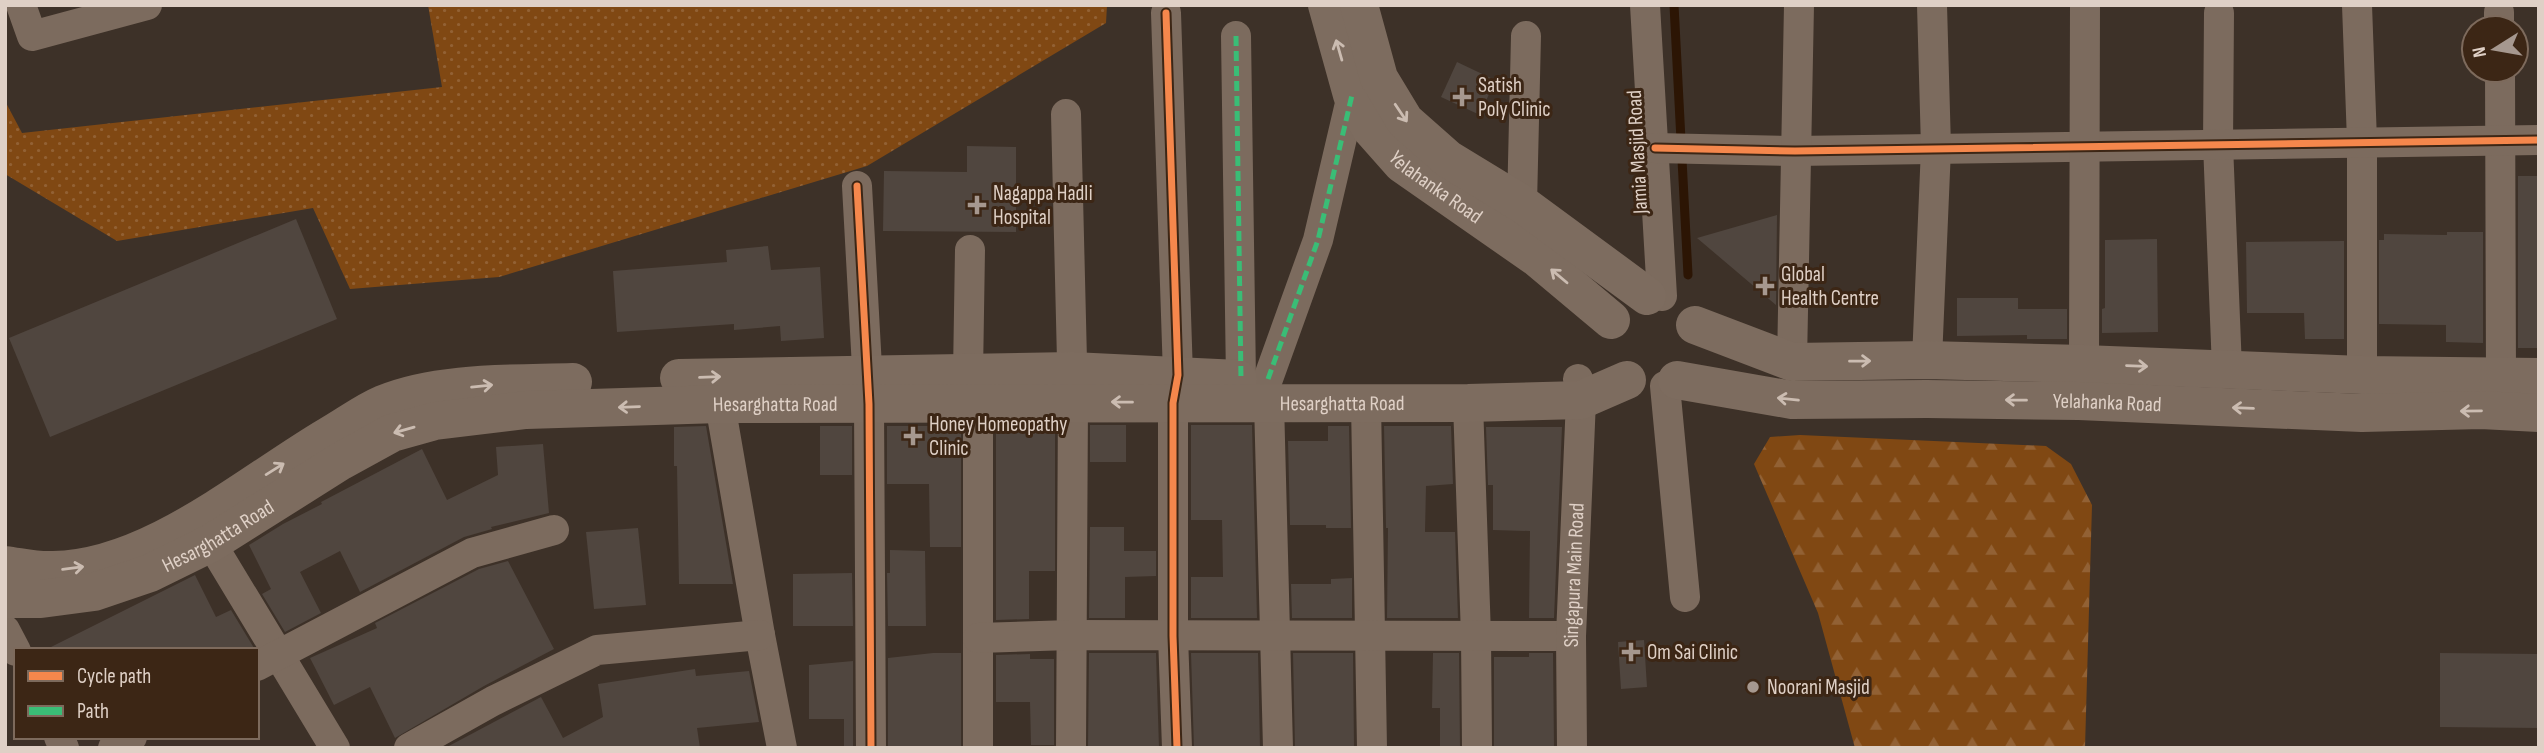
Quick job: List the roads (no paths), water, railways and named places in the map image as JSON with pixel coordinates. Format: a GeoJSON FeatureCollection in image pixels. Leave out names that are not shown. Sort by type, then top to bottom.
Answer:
{"type":"FeatureCollection","features":[{"type":"Feature","properties":{"kind":"main road","name":"Yelahanka Road"},"geometry":{"type":"LineString","coordinates":[[1327,5],[1352,95],[1371,129],[1402,164],[1537,258],[1611,320]]}},
{"type":"Feature","properties":{"kind":"main road","name":"Yelahanka Road"},"geometry":{"type":"LineString","coordinates":[[1359,5],[1379,78],[1405,121],[1448,159],[1521,204],[1654,296]]}},
{"type":"Feature","properties":{"kind":"main road"},"geometry":{"type":"LineString","coordinates":[[1654,296],[1682,307],[1695,325],[1698,341],[1695,356],[1688,369],[1671,383],[1652,387],[1620,372],[1606,346],[1611,320],[1617,311],[1631,300],[1654,296]]}},
{"type":"Feature","properties":{"kind":"main road","name":"Yelahanka Road"},"geometry":{"type":"LineString","coordinates":[[1695,325],[1792,362],[1927,360],[2539,377]]}},
{"type":"Feature","properties":{"kind":"main road","name":"Hesarghatta Road"},"geometry":{"type":"LineString","coordinates":[[1259,387],[1366,403],[1468,403],[1580,390],[1620,372]]}},
{"type":"Feature","properties":{"kind":"main road","name":"Hesarghatta Road"},"geometry":{"type":"LineString","coordinates":[[5,599],[41,599],[94,592],[150,573],[205,530],[381,405],[416,393],[495,384],[868,389],[1175,389],[1457,382],[1580,390]]}},
{"type":"Feature","properties":{"kind":"main road","name":"Yelahanka Road"},"geometry":{"type":"LineString","coordinates":[[1671,383],[1792,400],[1969,399],[2362,413],[2481,410],[2539,413]]}},
{"type":"Feature","properties":{"kind":"main road","name":"Hesarghatta Road"},"geometry":{"type":"LineString","coordinates":[[5,565],[53,570],[94,565],[205,530],[392,433],[435,421],[526,410],[720,404],[868,389]]}},
{"type":"Feature","properties":{"kind":"street"},"geometry":{"type":"LineString","coordinates":[[21,5],[32,36],[147,5]]}},
{"type":"Feature","properties":{"kind":"street","name":"Jamia Masjid Road"},"geometry":{"type":"LineString","coordinates":[[1645,5],[1672,149],[1654,296]]}},
{"type":"Feature","properties":{"kind":"street"},"geometry":{"type":"LineString","coordinates":[[1792,362],[1799,5]]}},
{"type":"Feature","properties":{"kind":"street"},"geometry":{"type":"LineString","coordinates":[[1927,360],[1936,148],[1932,5]]}},
{"type":"Feature","properties":{"kind":"street"},"geometry":{"type":"LineString","coordinates":[[2084,364],[2085,5]]}},
{"type":"Feature","properties":{"kind":"street"},"geometry":{"type":"LineString","coordinates":[[2357,5],[2362,141],[2362,374]]}},
{"type":"Feature","properties":{"kind":"street"},"geometry":{"type":"LineString","coordinates":[[1167,13],[1175,389],[1173,636],[1177,748]]}},
{"type":"Feature","properties":{"kind":"street"},"geometry":{"type":"LineString","coordinates":[[2219,13],[2218,144],[2227,369]]}},
{"type":"Feature","properties":{"kind":"street"},"geometry":{"type":"LineString","coordinates":[[1236,36],[1275,636],[1278,748]]}},
{"type":"Feature","properties":{"kind":"street"},"geometry":{"type":"LineString","coordinates":[[1521,204],[1527,36]]}},
{"type":"Feature","properties":{"kind":"street"},"geometry":{"type":"LineString","coordinates":[[2500,84],[2501,377]]}},
{"type":"Feature","properties":{"kind":"street"},"geometry":{"type":"LineString","coordinates":[[1259,387],[1318,240],[1352,95]]}},
{"type":"Feature","properties":{"kind":"street"},"geometry":{"type":"LineString","coordinates":[[1066,114],[1073,387],[1071,748]]}},
{"type":"Feature","properties":{"kind":"street"},"geometry":{"type":"LineString","coordinates":[[1672,149],[1795,150],[2539,140]]}},
{"type":"Feature","properties":{"kind":"street"},"geometry":{"type":"LineString","coordinates":[[857,186],[868,389],[871,748]]}},
{"type":"Feature","properties":{"kind":"street"},"geometry":{"type":"LineString","coordinates":[[970,250],[978,748]]}},
{"type":"Feature","properties":{"kind":"street"},"geometry":{"type":"LineString","coordinates":[[1671,383],[1685,597]]}},
{"type":"Feature","properties":{"kind":"street","name":"Singapura Main Road"},"geometry":{"type":"LineString","coordinates":[[1572,748],[1571,636],[1580,390]]}},
{"type":"Feature","properties":{"kind":"street"},"geometry":{"type":"LineString","coordinates":[[1366,403],[1371,748]]}},
{"type":"Feature","properties":{"kind":"street"},"geometry":{"type":"LineString","coordinates":[[1468,403],[1477,748]]}},
{"type":"Feature","properties":{"kind":"street"},"geometry":{"type":"LineString","coordinates":[[720,404],[782,748]]}},
{"type":"Feature","properties":{"kind":"street"},"geometry":{"type":"LineString","coordinates":[[205,530],[268,660],[335,748]]}},
{"type":"Feature","properties":{"kind":"street"},"geometry":{"type":"LineString","coordinates":[[268,660],[472,553],[554,530]]}},
{"type":"Feature","properties":{"kind":"street"},"geometry":{"type":"LineString","coordinates":[[5,630],[14,648]]}},
{"type":"Feature","properties":{"kind":"street"},"geometry":{"type":"LineString","coordinates":[[409,748],[493,701],[597,650],[760,635]]}},
{"type":"Feature","properties":{"kind":"street"},"geometry":{"type":"LineString","coordinates":[[978,638],[1071,635],[1571,636]]}},
{"type":"Feature","properties":{"kind":"waterway"},"geometry":{"type":"LineString","coordinates":[[1674,5],[1688,275]]}},
{"type":"Feature","properties":{"kind":"place","name":"Satish Poly Clinic"},"geometry":{"type":"Point","coordinates":[1462,97]}},
{"type":"Feature","properties":{"kind":"place","name":"Nagappa Hadli Hospital"},"geometry":{"type":"Point","coordinates":[977,205]}},
{"type":"Feature","properties":{"kind":"place","name":"Global Health Centre"},"geometry":{"type":"Point","coordinates":[1765,286]}},
{"type":"Feature","properties":{"kind":"place","name":"Honey Homeopathy Clinic"},"geometry":{"type":"Point","coordinates":[913,436]}},
{"type":"Feature","properties":{"kind":"place","name":"Om Sai Clinic"},"geometry":{"type":"Point","coordinates":[1631,652]}},
{"type":"Feature","properties":{"kind":"place","name":"Noorani Masjid"},"geometry":{"type":"Point","coordinates":[1753,687]}}]}
